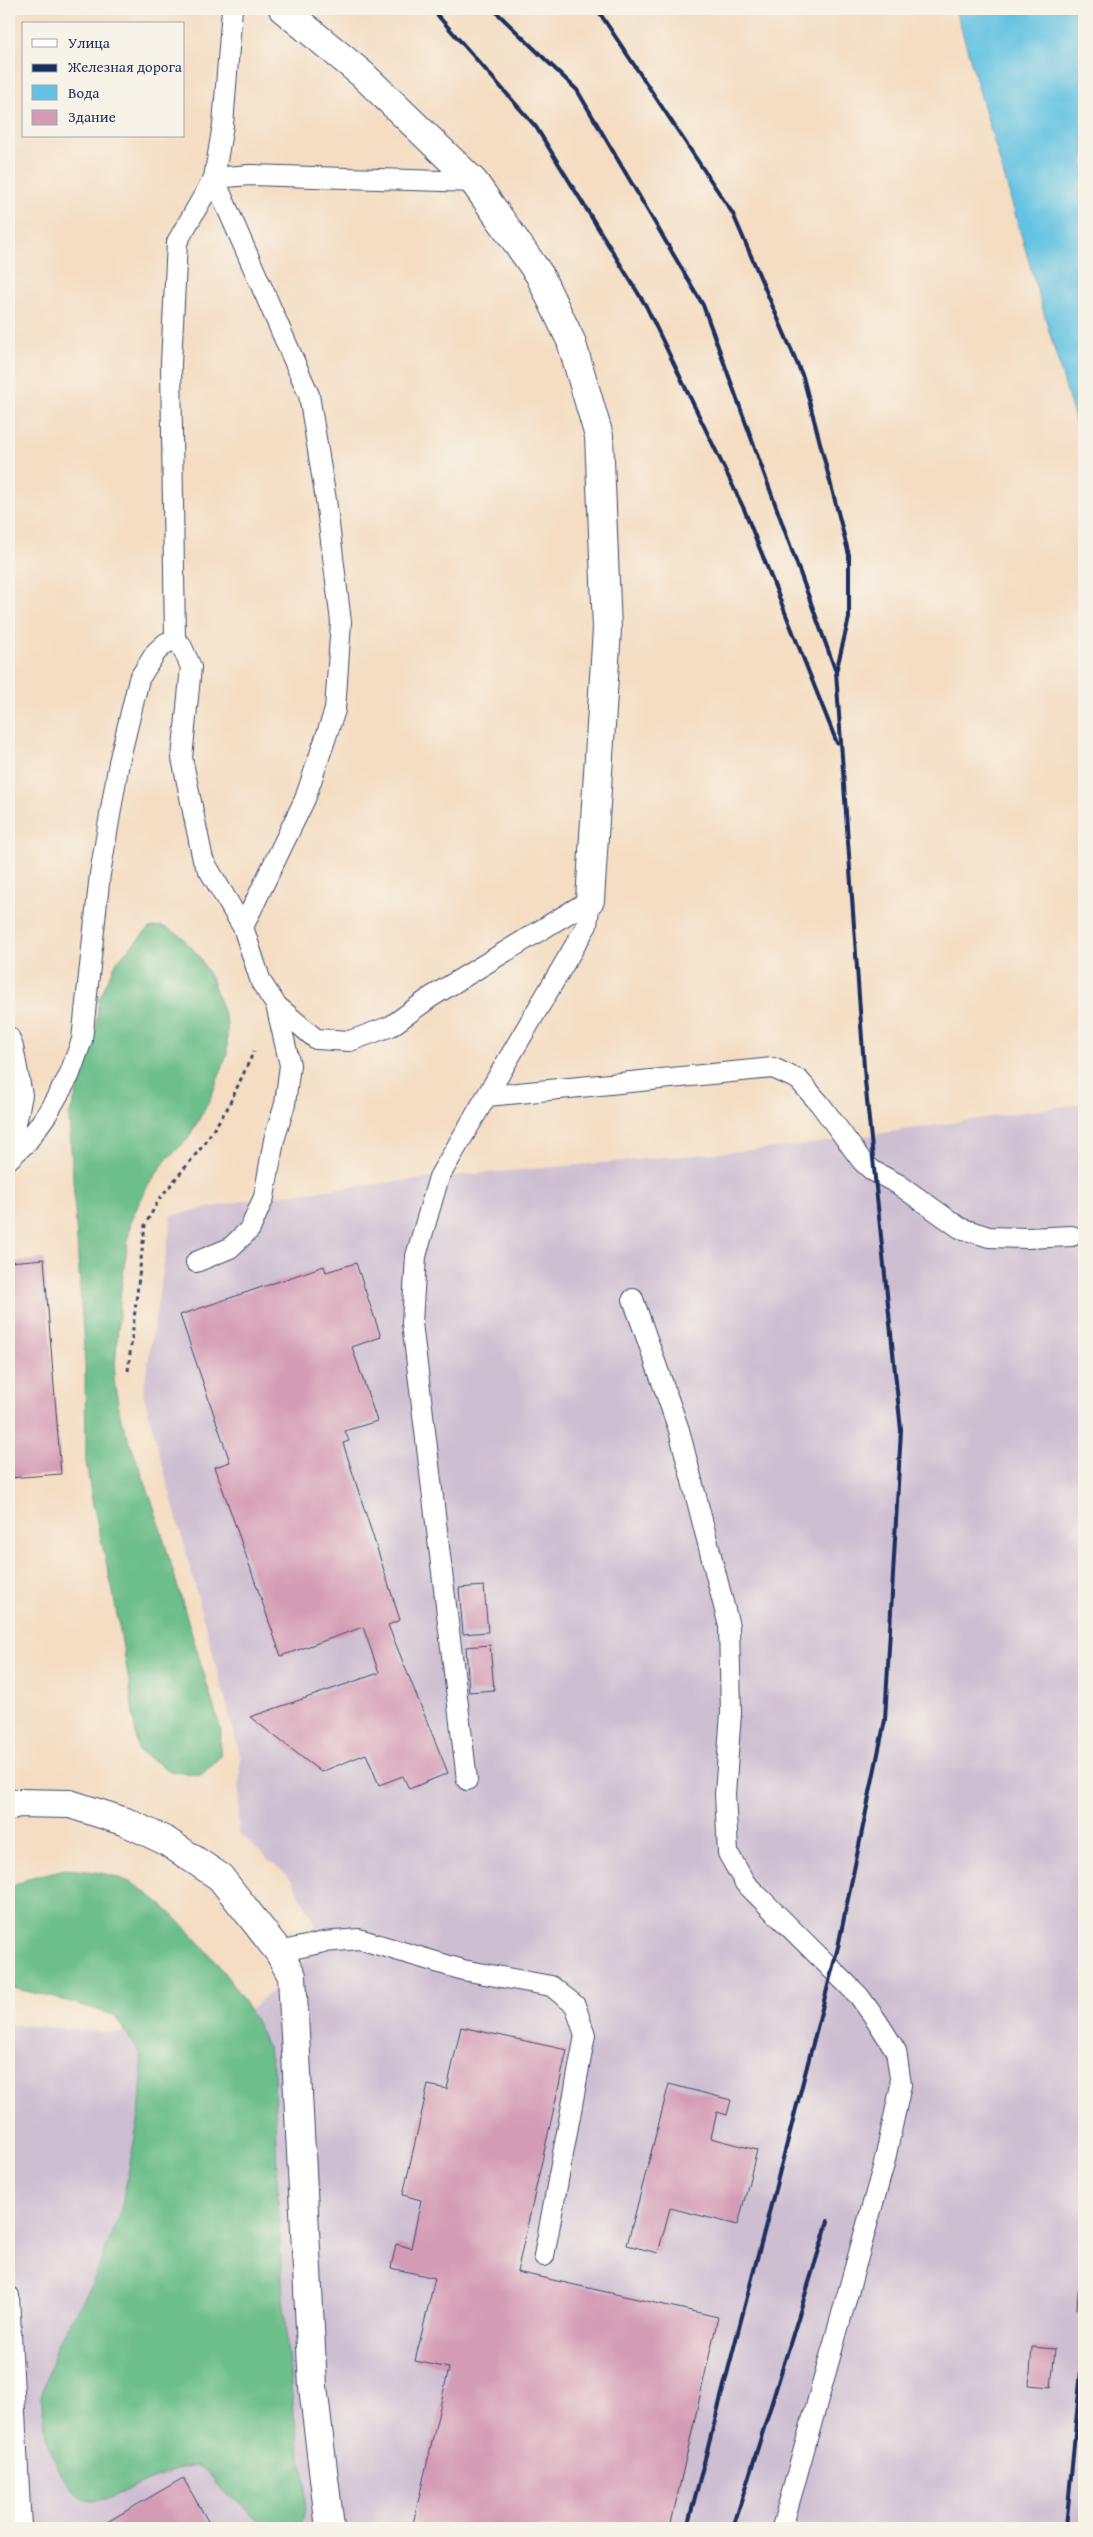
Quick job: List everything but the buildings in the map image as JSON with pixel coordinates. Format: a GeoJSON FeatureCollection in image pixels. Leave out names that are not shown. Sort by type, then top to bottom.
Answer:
{"type":"FeatureCollection","features":[{"type":"Feature","properties":{"kind":"street"},"geometry":{"type":"LineString","coordinates":[[283,9],[362,74],[474,182],[539,274],[571,341],[600,436],[607,629],[590,900]]}},
{"type":"Feature","properties":{"kind":"street"},"geometry":{"type":"LineString","coordinates":[[9,1806],[18,1803],[70,1804],[126,1822],[166,1841],[220,1878],[279,1952],[292,1976],[295,2002],[312,2387],[330,2528]]}},
{"type":"Feature","properties":{"kind":"lane"},"geometry":{"type":"LineString","coordinates":[[232,9],[223,125],[214,178],[177,242],[171,364],[175,640],[181,645],[191,667],[182,758],[203,860],[243,927],[261,982],[276,1005],[316,1039],[350,1041],[391,1026],[431,997],[590,900]]}},
{"type":"Feature","properties":{"kind":"lane"},"geometry":{"type":"LineString","coordinates":[[214,178],[250,175],[474,182]]}},
{"type":"Feature","properties":{"kind":"lane"},"geometry":{"type":"LineString","coordinates":[[214,178],[308,395],[326,500],[341,622],[335,710],[305,799],[243,927]]}},
{"type":"Feature","properties":{"kind":"lane"},"geometry":{"type":"LineString","coordinates":[[9,1158],[27,1142],[48,1114],[70,1076],[82,1040],[100,874],[121,752],[139,678],[156,652],[166,643],[175,640]]}},
{"type":"Feature","properties":{"kind":"lane"},"geometry":{"type":"LineString","coordinates":[[466,1780],[412,1323],[416,1256],[439,1177],[587,924],[590,900]]}},
{"type":"Feature","properties":{"kind":"lane"},"geometry":{"type":"LineString","coordinates":[[196,1262],[230,1248],[250,1229],[264,1197],[274,1140],[285,1104],[290,1065],[276,1005]]}},
{"type":"Feature","properties":{"kind":"lane"},"geometry":{"type":"LineString","coordinates":[[9,1037],[13,1047],[22,1095],[9,1158]]}},
{"type":"Feature","properties":{"kind":"lane"},"geometry":{"type":"LineString","coordinates":[[488,1096],[772,1068],[799,1080],[820,1104],[862,1161],[873,1171],[898,1184],[960,1228],[989,1237],[1072,1236]]}},
{"type":"Feature","properties":{"kind":"lane"},"geometry":{"type":"LineString","coordinates":[[633,1299],[679,1430],[729,1626],[731,1713],[725,1794],[728,1853],[745,1883],[858,1996],[877,2021],[896,2050],[901,2085],[884,2164],[782,2528]]}},
{"type":"Feature","properties":{"kind":"lane"},"geometry":{"type":"LineString","coordinates":[[279,1952],[324,1942],[359,1939],[462,1970],[551,1986],[575,2005],[585,2035],[544,2256]]}},
{"type":"Feature","properties":{"kind":"lane"},"geometry":{"type":"LineString","coordinates":[[9,2296],[21,2528]]}},
{"type":"Feature","properties":{"kind":"path"},"geometry":{"type":"LineString","coordinates":[[128,1372],[145,1225],[160,1198],[201,1148],[227,1109],[276,1005]]}},
{"type":"Feature","properties":{"kind":"shaded area"},"geometry":{"type":"Polygon","coordinates":[[[1084,1103],[1084,2528],[9,2528],[9,2024],[217,2041],[324,1942],[292,1880],[238,1832],[240,1755],[143,1392],[172,1215],[264,1197],[439,1177],[797,1146],[1084,1103]]]}},
{"type":"Feature","properties":{"kind":"green space"},"geometry":{"type":"Polygon","coordinates":[[[162,926],[180,935],[199,956],[212,980],[227,1023],[227,1055],[210,1100],[187,1140],[166,1160],[146,1189],[131,1220],[121,1289],[114,1380],[121,1419],[152,1501],[221,1731],[220,1757],[201,1775],[172,1772],[138,1751],[128,1675],[86,1462],[85,1364],[69,1117],[95,1035],[99,999],[117,961],[149,928],[162,926]]]}},
{"type":"Feature","properties":{"kind":"green space"},"geometry":{"type":"Polygon","coordinates":[[[65,1869],[94,1872],[130,1882],[158,1902],[180,1922],[222,1970],[257,2024],[268,2050],[274,2074],[283,2300],[297,2435],[306,2497],[303,2520],[298,2528],[268,2528],[216,2484],[207,2470],[195,2465],[176,2469],[109,2498],[93,2501],[80,2498],[60,2474],[47,2440],[41,2397],[57,2344],[92,2285],[121,2210],[139,2116],[142,2076],[141,2055],[114,2015],[9,1987],[9,1888],[32,1877],[65,1869]]]}},
{"type":"Feature","properties":{"kind":"water"},"geometry":{"type":"Polygon","coordinates":[[[955,9],[1084,9],[1084,451],[960,24],[955,9]]]}},
{"type":"Feature","properties":{"kind":"railway"},"geometry":{"type":"LineString","coordinates":[[432,9],[536,127],[646,306],[744,509],[837,743]]}},
{"type":"Feature","properties":{"kind":"railway"},"geometry":{"type":"LineString","coordinates":[[493,9],[577,90],[703,305],[836,672]]}},
{"type":"Feature","properties":{"kind":"railway"},"geometry":{"type":"LineString","coordinates":[[597,9],[733,214],[803,377],[849,555],[849,618],[836,672],[865,1081],[901,1430],[885,1720],[838,1947],[687,2528]]}},
{"type":"Feature","properties":{"kind":"railway"},"geometry":{"type":"LineString","coordinates":[[733,2528],[828,2221]]}},
{"type":"Feature","properties":{"kind":"railway"},"geometry":{"type":"LineString","coordinates":[[1066,2528],[1084,2339]]}}]}
